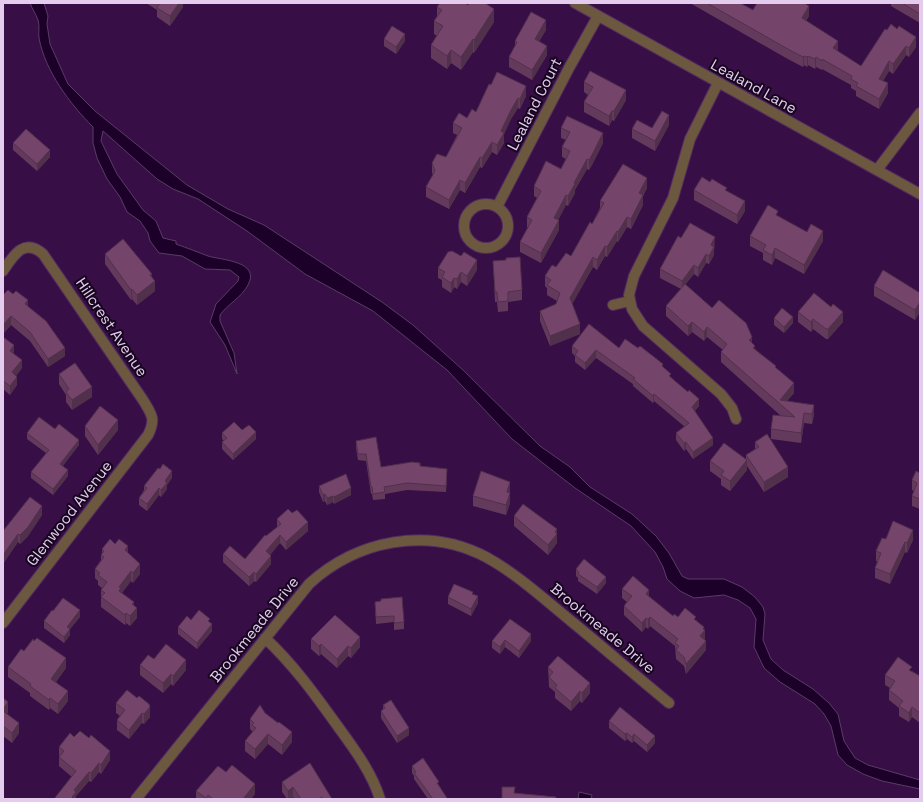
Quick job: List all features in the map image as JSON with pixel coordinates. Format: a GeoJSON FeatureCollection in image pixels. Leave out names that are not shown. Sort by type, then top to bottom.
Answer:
{"type":"FeatureCollection","features":[{"type":"Feature","properties":{"kind":"street","name":"Lealand Lane"},"geometry":{"type":"LineString","coordinates":[[575,3],[920,194]]}},
{"type":"Feature","properties":{"kind":"street","name":"Lealand Court"},"geometry":{"type":"LineString","coordinates":[[497,207],[569,68],[598,16]]}},
{"type":"Feature","properties":{"kind":"street"},"geometry":{"type":"LineString","coordinates":[[718,83],[690,139],[673,198],[629,289],[632,309],[643,326],[721,394],[732,408],[736,419]]}},
{"type":"Feature","properties":{"kind":"street"},"geometry":{"type":"LineString","coordinates":[[877,170],[920,113]]}},
{"type":"Feature","properties":{"kind":"street"},"geometry":{"type":"LineString","coordinates":[[489,204],[497,207],[504,213],[508,221],[508,230],[505,236],[500,243],[492,247],[486,248],[476,246],[469,240],[466,233],[464,223],[467,216],[472,209],[479,205],[489,204]]}},
{"type":"Feature","properties":{"kind":"street","name":"Hillcrest Avenue"},"geometry":{"type":"LineString","coordinates":[[3,271],[15,254],[24,248],[34,248],[43,254],[144,400],[153,419]]}},
{"type":"Feature","properties":{"kind":"street"},"geometry":{"type":"LineString","coordinates":[[613,305],[630,301]]}},
{"type":"Feature","properties":{"kind":"street","name":"Glenwood Avenue"},"geometry":{"type":"LineString","coordinates":[[3,623],[148,435],[152,427],[153,419]]}},
{"type":"Feature","properties":{"kind":"street","name":"Brookmeade Drive"},"geometry":{"type":"LineString","coordinates":[[136,799],[309,584],[339,563],[368,548],[394,541],[415,539],[434,541],[470,550],[498,564],[540,596],[669,703]]}},
{"type":"Feature","properties":{"kind":"street"},"geometry":{"type":"LineString","coordinates":[[265,638],[291,664],[318,698],[356,753],[375,786],[380,799]]}},
{"type":"Feature","properties":{"kind":"shaded area"},"geometry":{"type":"Polygon","coordinates":[[[30,3],[44,3],[48,16],[47,24],[50,44],[68,84],[95,111],[187,185],[228,209],[264,225],[382,302],[413,325],[463,370],[540,446],[570,467],[590,487],[632,514],[656,536],[669,553],[682,576],[688,579],[724,579],[742,587],[755,597],[763,607],[765,614],[763,640],[771,659],[783,670],[813,689],[829,703],[838,714],[844,741],[855,758],[868,765],[920,780],[920,789],[882,781],[863,774],[847,765],[838,755],[831,726],[824,714],[815,704],[780,682],[764,668],[754,647],[756,619],[750,608],[738,600],[724,595],[694,598],[680,591],[667,579],[663,567],[655,552],[631,526],[575,488],[512,439],[447,370],[373,311],[305,274],[247,231],[198,199],[173,189],[157,179],[103,131],[101,141],[117,174],[143,210],[156,221],[163,238],[176,241],[176,244],[208,256],[238,263],[249,271],[251,277],[245,290],[220,315],[220,321],[234,353],[237,374],[225,345],[210,322],[216,304],[238,281],[239,277],[230,270],[205,269],[182,256],[159,253],[150,241],[148,233],[140,221],[127,212],[120,197],[107,179],[97,158],[93,143],[93,127],[67,97],[47,63],[39,38],[38,20],[30,3]]]}},
{"type":"Feature","properties":{"kind":"shaded area"},"geometry":{"type":"Polygon","coordinates":[[[579,792],[592,795],[591,799],[578,799],[579,792]]]}},
{"type":"Feature","properties":{"kind":"building"},"geometry":{"type":"Polygon","coordinates":[[[160,3],[179,3],[170,16],[157,8],[160,3]]]}},
{"type":"Feature","properties":{"kind":"building"},"geometry":{"type":"Polygon","coordinates":[[[440,3],[465,3],[468,5],[470,3],[485,3],[494,9],[461,57],[451,50],[447,56],[431,45],[443,26],[434,21],[442,10],[437,7],[440,3]]]}},
{"type":"Feature","properties":{"kind":"building"},"geometry":{"type":"Polygon","coordinates":[[[707,3],[740,3],[753,10],[757,3],[804,3],[809,6],[802,18],[838,41],[833,48],[861,66],[885,29],[887,30],[891,24],[897,29],[899,26],[916,37],[909,48],[906,46],[893,64],[889,61],[879,79],[888,83],[879,99],[856,86],[858,83],[851,79],[852,76],[822,59],[822,61],[816,57],[815,59],[808,56],[803,57],[707,3]]]}},
{"type":"Feature","properties":{"kind":"building"},"geometry":{"type":"Polygon","coordinates":[[[902,3],[920,3],[920,14],[902,3]]]}},
{"type":"Feature","properties":{"kind":"building"},"geometry":{"type":"Polygon","coordinates":[[[531,12],[546,20],[535,39],[547,46],[532,70],[509,57],[517,42],[515,41],[531,12]]]}},
{"type":"Feature","properties":{"kind":"building"},"geometry":{"type":"Polygon","coordinates":[[[392,26],[405,34],[396,47],[384,39],[392,26]]]}},
{"type":"Feature","properties":{"kind":"building"},"geometry":{"type":"Polygon","coordinates":[[[590,71],[626,90],[614,111],[612,111],[609,116],[584,102],[593,87],[584,82],[590,71]]]}},
{"type":"Feature","properties":{"kind":"building"},"geometry":{"type":"Polygon","coordinates":[[[497,72],[526,86],[520,99],[518,98],[511,110],[501,131],[504,133],[497,145],[492,142],[482,158],[480,157],[465,183],[460,180],[449,200],[426,187],[435,171],[432,163],[437,154],[446,157],[462,128],[453,123],[459,113],[467,118],[472,109],[476,112],[489,84],[491,85],[497,72]]]}},
{"type":"Feature","properties":{"kind":"building"},"geometry":{"type":"Polygon","coordinates":[[[662,111],[669,115],[655,141],[632,129],[637,120],[652,128],[662,111]]]}},
{"type":"Feature","properties":{"kind":"building"},"geometry":{"type":"Polygon","coordinates":[[[567,116],[603,133],[592,155],[589,160],[587,159],[574,183],[575,184],[568,196],[566,195],[554,218],[559,220],[541,253],[520,242],[532,220],[527,217],[541,191],[534,186],[546,161],[561,169],[570,151],[562,147],[570,132],[561,128],[567,116]]]}},
{"type":"Feature","properties":{"kind":"building"},"geometry":{"type":"Polygon","coordinates":[[[26,129],[50,150],[37,164],[13,143],[26,129]]]}},
{"type":"Feature","properties":{"kind":"building"},"geometry":{"type":"Polygon","coordinates":[[[623,164],[647,178],[639,193],[643,195],[631,219],[627,217],[607,247],[605,246],[597,260],[593,257],[570,298],[580,324],[550,336],[540,311],[556,304],[560,293],[547,285],[551,280],[545,276],[552,265],[556,267],[566,253],[571,256],[590,222],[592,224],[604,203],[600,201],[623,164]]]}},
{"type":"Feature","properties":{"kind":"building"},"geometry":{"type":"Polygon","coordinates":[[[702,177],[710,182],[712,179],[727,188],[725,190],[745,201],[737,215],[694,190],[702,177]]]}},
{"type":"Feature","properties":{"kind":"building"},"geometry":{"type":"Polygon","coordinates":[[[768,205],[778,211],[776,215],[807,232],[811,224],[823,231],[804,265],[775,248],[772,255],[763,250],[766,245],[750,236],[768,205]]]}},
{"type":"Feature","properties":{"kind":"building"},"geometry":{"type":"Polygon","coordinates":[[[690,223],[715,237],[711,245],[714,247],[709,256],[706,254],[698,268],[694,265],[682,281],[660,269],[678,236],[681,238],[690,223]]]}},
{"type":"Feature","properties":{"kind":"building"},"geometry":{"type":"Polygon","coordinates":[[[123,239],[152,274],[150,275],[155,281],[137,295],[132,289],[131,290],[105,254],[123,239]]]}},
{"type":"Feature","properties":{"kind":"building"},"geometry":{"type":"Polygon","coordinates":[[[452,251],[461,256],[464,252],[477,260],[467,276],[461,272],[457,279],[454,278],[451,283],[442,277],[445,272],[438,268],[448,252],[452,251]]]}},
{"type":"Feature","properties":{"kind":"building"},"geometry":{"type":"Polygon","coordinates":[[[520,257],[522,290],[508,292],[508,301],[498,302],[497,292],[495,292],[493,261],[520,257]]]}},
{"type":"Feature","properties":{"kind":"building"},"geometry":{"type":"Polygon","coordinates":[[[883,270],[920,293],[920,302],[915,310],[874,286],[883,270]]]}},
{"type":"Feature","properties":{"kind":"building"},"geometry":{"type":"Polygon","coordinates":[[[685,284],[712,308],[719,300],[746,323],[752,337],[749,340],[755,346],[753,348],[776,366],[775,367],[794,383],[780,400],[814,405],[812,414],[804,413],[801,433],[771,429],[773,415],[795,417],[721,352],[727,344],[707,327],[704,332],[692,322],[688,326],[666,306],[685,284]]]}},
{"type":"Feature","properties":{"kind":"building"},"geometry":{"type":"Polygon","coordinates":[[[8,290],[13,294],[16,291],[28,300],[25,304],[46,321],[65,348],[48,359],[30,332],[11,316],[3,325],[3,295],[8,290]]]}},
{"type":"Feature","properties":{"kind":"building"},"geometry":{"type":"Polygon","coordinates":[[[814,293],[831,307],[833,304],[843,312],[828,329],[813,319],[811,322],[798,312],[814,293]]]}},
{"type":"Feature","properties":{"kind":"building"},"geometry":{"type":"Polygon","coordinates":[[[782,308],[793,317],[784,327],[774,318],[782,308]]]}},
{"type":"Feature","properties":{"kind":"building"},"geometry":{"type":"Polygon","coordinates":[[[589,324],[619,348],[625,339],[638,348],[640,346],[663,364],[662,366],[671,374],[669,376],[699,399],[692,407],[713,438],[693,452],[686,442],[684,443],[676,433],[689,423],[654,394],[653,396],[633,379],[635,378],[596,350],[585,363],[575,355],[578,351],[572,346],[589,324]]]}},
{"type":"Feature","properties":{"kind":"building"},"geometry":{"type":"Polygon","coordinates":[[[3,337],[14,345],[10,351],[22,360],[12,372],[17,377],[10,386],[3,381],[3,337]]]}},
{"type":"Feature","properties":{"kind":"building"},"geometry":{"type":"Polygon","coordinates":[[[75,363],[92,387],[72,400],[66,392],[69,389],[59,374],[75,363]]]}},
{"type":"Feature","properties":{"kind":"building"},"geometry":{"type":"Polygon","coordinates":[[[100,406],[118,420],[98,445],[85,426],[100,406]]]}},
{"type":"Feature","properties":{"kind":"building"},"geometry":{"type":"Polygon","coordinates":[[[39,417],[55,429],[59,424],[79,440],[60,464],[68,470],[53,489],[31,472],[49,450],[27,433],[39,417]]]}},
{"type":"Feature","properties":{"kind":"building"},"geometry":{"type":"Polygon","coordinates":[[[234,422],[242,430],[249,425],[256,432],[233,454],[222,442],[227,438],[222,433],[234,422]]]}},
{"type":"Feature","properties":{"kind":"building"},"geometry":{"type":"Polygon","coordinates":[[[767,434],[788,467],[764,482],[746,455],[759,447],[755,442],[767,434]]]}},
{"type":"Feature","properties":{"kind":"building"},"geometry":{"type":"Polygon","coordinates":[[[376,437],[381,467],[412,462],[420,463],[420,466],[447,469],[446,486],[407,483],[384,487],[385,492],[373,494],[366,454],[358,454],[356,441],[376,437]]]}},
{"type":"Feature","properties":{"kind":"building"},"geometry":{"type":"Polygon","coordinates":[[[724,443],[747,460],[730,481],[721,475],[724,471],[710,461],[724,443]]]}},
{"type":"Feature","properties":{"kind":"building"},"geometry":{"type":"Polygon","coordinates":[[[163,464],[172,471],[165,481],[167,483],[161,490],[159,488],[147,504],[139,498],[147,488],[144,486],[163,464]]]}},
{"type":"Feature","properties":{"kind":"building"},"geometry":{"type":"Polygon","coordinates":[[[481,471],[510,482],[507,492],[510,493],[506,505],[473,496],[481,471]]]}},
{"type":"Feature","properties":{"kind":"building"},"geometry":{"type":"Polygon","coordinates":[[[916,471],[920,473],[920,499],[912,496],[917,483],[912,480],[916,471]]]}},
{"type":"Feature","properties":{"kind":"building"},"geometry":{"type":"Polygon","coordinates":[[[346,474],[351,488],[334,497],[327,498],[325,494],[323,495],[319,486],[346,474]]]}},
{"type":"Feature","properties":{"kind":"building"},"geometry":{"type":"Polygon","coordinates":[[[30,497],[42,506],[28,527],[20,535],[18,534],[3,555],[3,531],[30,497]]]}},
{"type":"Feature","properties":{"kind":"building"},"geometry":{"type":"Polygon","coordinates":[[[523,504],[557,529],[555,532],[557,534],[548,545],[514,516],[523,504]]]}},
{"type":"Feature","properties":{"kind":"building"},"geometry":{"type":"Polygon","coordinates":[[[288,509],[292,513],[297,510],[308,522],[286,542],[280,535],[266,551],[271,556],[256,574],[254,572],[249,577],[223,554],[230,546],[245,559],[265,535],[266,536],[281,524],[277,519],[288,509]]]}},
{"type":"Feature","properties":{"kind":"building"},"geometry":{"type":"Polygon","coordinates":[[[893,521],[913,530],[907,543],[905,542],[890,574],[875,568],[881,553],[876,551],[882,538],[886,539],[893,521]]]}},
{"type":"Feature","properties":{"kind":"building"},"geometry":{"type":"Polygon","coordinates":[[[110,539],[115,544],[119,539],[128,546],[125,550],[140,564],[133,573],[131,571],[119,587],[121,588],[119,591],[134,602],[132,604],[137,608],[130,616],[126,613],[125,615],[101,597],[105,593],[101,590],[107,582],[98,575],[100,573],[95,569],[104,557],[101,555],[104,551],[102,549],[110,539]]]}},
{"type":"Feature","properties":{"kind":"building"},"geometry":{"type":"Polygon","coordinates":[[[584,559],[606,577],[597,587],[578,574],[579,573],[576,569],[584,559]]]}},
{"type":"Feature","properties":{"kind":"building"},"geometry":{"type":"Polygon","coordinates":[[[633,576],[649,590],[646,594],[673,616],[674,614],[678,617],[685,608],[696,617],[694,619],[704,627],[703,629],[705,630],[700,636],[706,641],[686,664],[684,657],[676,650],[679,646],[675,643],[678,639],[650,617],[648,619],[646,618],[642,623],[624,606],[632,596],[622,589],[633,576]]]}},
{"type":"Feature","properties":{"kind":"building"},"geometry":{"type":"Polygon","coordinates":[[[454,584],[473,592],[472,594],[478,596],[471,609],[448,597],[454,584]]]}},
{"type":"Feature","properties":{"kind":"building"},"geometry":{"type":"Polygon","coordinates":[[[402,597],[404,622],[394,623],[394,616],[376,617],[375,602],[381,601],[381,599],[402,597]]]}},
{"type":"Feature","properties":{"kind":"building"},"geometry":{"type":"Polygon","coordinates":[[[63,598],[80,610],[67,627],[70,629],[64,637],[44,621],[63,598]]]}},
{"type":"Feature","properties":{"kind":"building"},"geometry":{"type":"Polygon","coordinates":[[[199,610],[210,619],[208,621],[212,624],[197,643],[178,627],[187,616],[191,620],[199,610]]]}},
{"type":"Feature","properties":{"kind":"building"},"geometry":{"type":"Polygon","coordinates":[[[335,615],[360,637],[351,648],[348,646],[337,659],[321,644],[319,646],[311,639],[335,615]]]}},
{"type":"Feature","properties":{"kind":"building"},"geometry":{"type":"Polygon","coordinates":[[[510,619],[531,634],[519,651],[505,640],[500,647],[492,641],[510,619]]]}},
{"type":"Feature","properties":{"kind":"building"},"geometry":{"type":"Polygon","coordinates":[[[37,638],[66,658],[51,679],[68,691],[58,704],[50,698],[49,700],[30,686],[31,684],[8,667],[21,649],[24,651],[33,639],[34,641],[37,638]]]}},
{"type":"Feature","properties":{"kind":"building"},"geometry":{"type":"Polygon","coordinates":[[[166,644],[186,660],[173,676],[171,674],[163,683],[140,665],[148,655],[154,659],[166,644]]]}},
{"type":"Feature","properties":{"kind":"building"},"geometry":{"type":"Polygon","coordinates":[[[558,656],[590,683],[582,693],[580,691],[571,702],[555,688],[557,685],[549,677],[553,672],[548,667],[558,656]]]}},
{"type":"Feature","properties":{"kind":"building"},"geometry":{"type":"Polygon","coordinates":[[[898,657],[912,667],[909,670],[920,676],[920,713],[912,707],[909,713],[899,706],[903,701],[889,690],[895,681],[885,675],[898,657]]]}},
{"type":"Feature","properties":{"kind":"building"},"geometry":{"type":"Polygon","coordinates":[[[127,690],[137,698],[139,696],[149,704],[150,707],[144,714],[142,713],[129,730],[117,720],[125,710],[116,703],[127,690]]]}},
{"type":"Feature","properties":{"kind":"building"},"geometry":{"type":"Polygon","coordinates":[[[3,698],[8,702],[3,709],[3,698]]]}},
{"type":"Feature","properties":{"kind":"building"},"geometry":{"type":"Polygon","coordinates":[[[391,700],[409,728],[397,736],[381,711],[385,708],[383,705],[391,700]]]}},
{"type":"Feature","properties":{"kind":"building"},"geometry":{"type":"Polygon","coordinates":[[[260,705],[265,713],[292,732],[282,745],[268,734],[255,749],[245,741],[256,728],[252,725],[254,723],[250,719],[260,705]]]}},
{"type":"Feature","properties":{"kind":"building"},"geometry":{"type":"Polygon","coordinates":[[[620,707],[655,736],[647,745],[634,734],[632,737],[627,733],[625,734],[609,721],[620,707]]]}},
{"type":"Feature","properties":{"kind":"building"},"geometry":{"type":"Polygon","coordinates":[[[3,711],[19,723],[12,733],[3,726],[3,711]]]}},
{"type":"Feature","properties":{"kind":"building"},"geometry":{"type":"Polygon","coordinates":[[[80,731],[89,738],[91,735],[110,751],[101,765],[99,763],[91,773],[89,772],[74,790],[76,792],[72,797],[74,799],[54,799],[76,771],[59,757],[64,751],[59,747],[70,733],[74,737],[80,731]]]}},
{"type":"Feature","properties":{"kind":"building"},"geometry":{"type":"Polygon","coordinates":[[[423,758],[439,782],[437,783],[447,798],[446,799],[433,799],[414,773],[416,772],[412,766],[423,758]]]}},
{"type":"Feature","properties":{"kind":"building"},"geometry":{"type":"Polygon","coordinates":[[[310,763],[332,799],[322,799],[322,797],[319,799],[301,799],[293,787],[288,791],[282,782],[310,763]]]}},
{"type":"Feature","properties":{"kind":"building"},"geometry":{"type":"Polygon","coordinates":[[[232,765],[255,784],[243,799],[213,799],[208,795],[206,798],[196,791],[218,766],[226,772],[232,765]]]}},
{"type":"Feature","properties":{"kind":"building"},"geometry":{"type":"Polygon","coordinates":[[[502,787],[515,787],[514,793],[556,797],[556,799],[502,799],[502,787]]]}}]}
